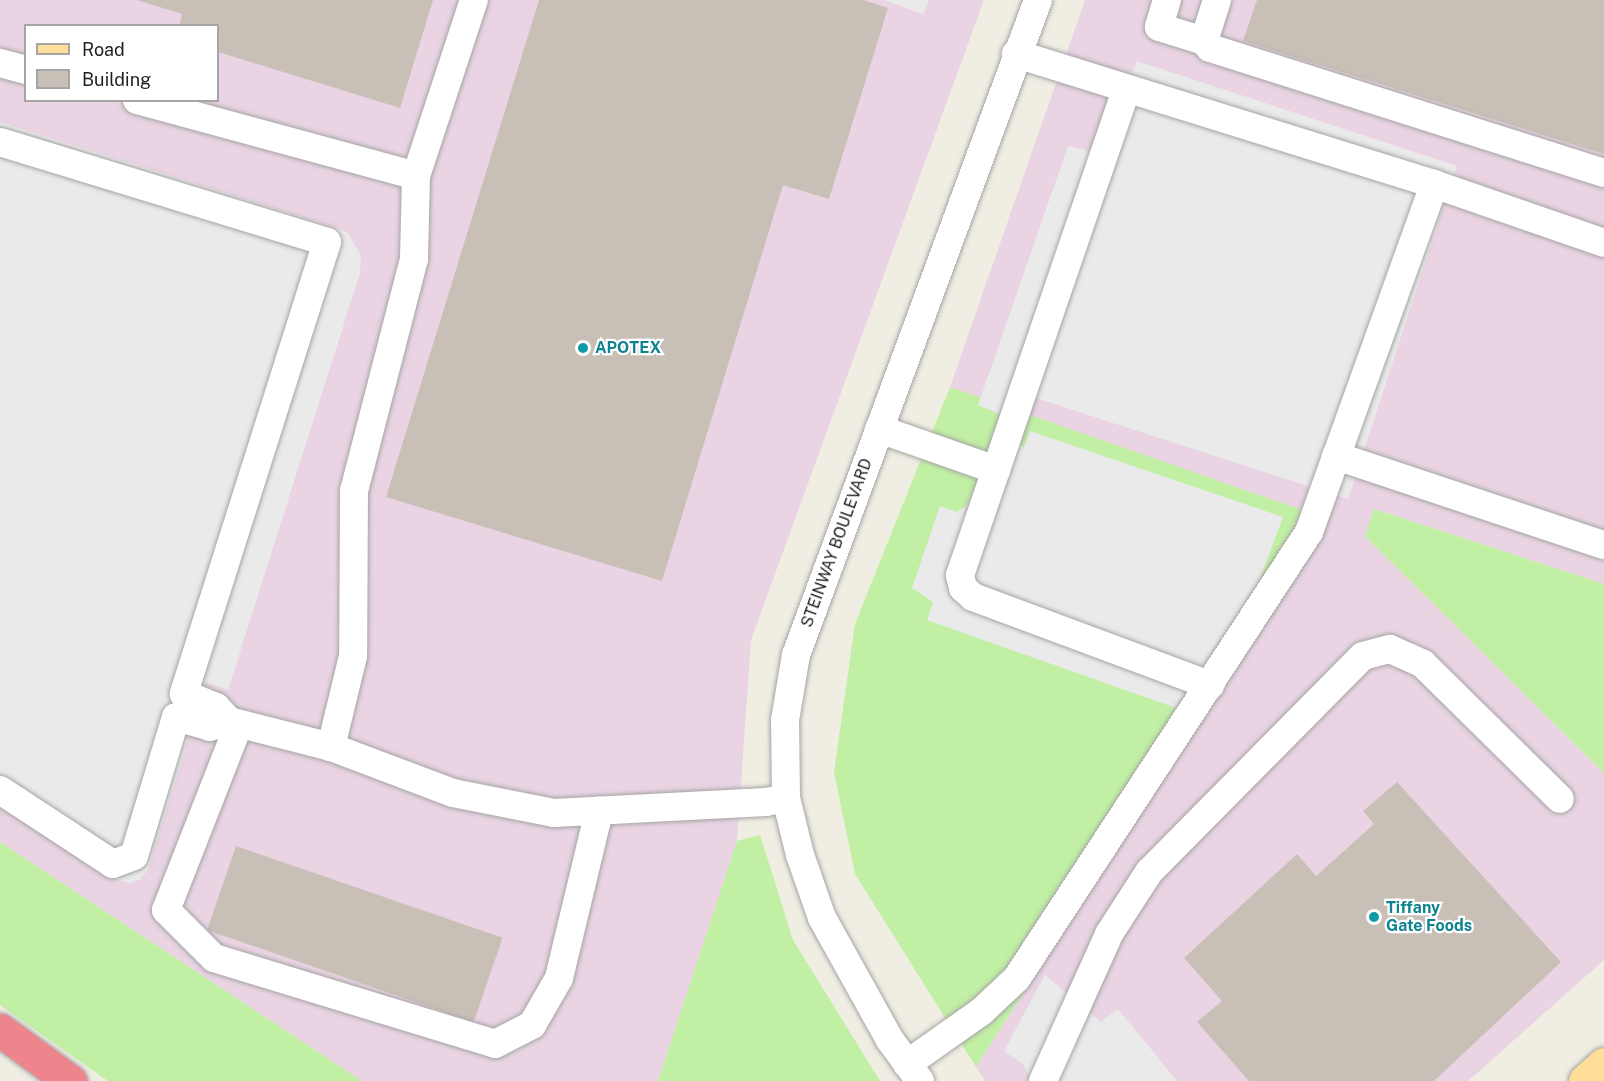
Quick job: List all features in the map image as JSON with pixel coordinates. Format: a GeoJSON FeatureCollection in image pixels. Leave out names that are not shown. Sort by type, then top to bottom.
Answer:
{"type":"FeatureCollection","features":[{"type":"Feature","properties":{"kind":"highway"},"geometry":{"type":"LineString","coordinates":[[0,1030],[70,1081]]}},
{"type":"Feature","properties":{"kind":"main road"},"geometry":{"type":"LineString","coordinates":[[1585,1081],[1604,1064]]}},
{"type":"Feature","properties":{"kind":"street"},"geometry":{"type":"LineString","coordinates":[[331,747],[353,656],[354,491],[414,259],[416,176],[474,0]]}},
{"type":"Feature","properties":{"kind":"street","name":"STEINWAY BOULEVARD"},"geometry":{"type":"LineString","coordinates":[[913,1073],[855,981],[822,918],[800,855],[786,798],[785,720],[796,655],[959,218],[1016,54],[1038,0]]}},
{"type":"Feature","properties":{"kind":"street"},"geometry":{"type":"LineString","coordinates":[[1167,0],[1159,27],[1204,41],[1210,48],[1604,173]]}},
{"type":"Feature","properties":{"kind":"street"},"geometry":{"type":"LineString","coordinates":[[1204,41],[1217,0]]}},
{"type":"Feature","properties":{"kind":"street"},"geometry":{"type":"LineString","coordinates":[[1016,54],[1126,91],[1434,184],[1604,243]]}},
{"type":"Feature","properties":{"kind":"street"},"geometry":{"type":"LineString","coordinates":[[0,63],[24,69]]}},
{"type":"Feature","properties":{"kind":"street"},"geometry":{"type":"LineString","coordinates":[[1126,91],[960,575],[963,588],[973,597],[1210,685]]}},
{"type":"Feature","properties":{"kind":"street"},"geometry":{"type":"LineString","coordinates":[[144,102],[416,176]]}},
{"type":"Feature","properties":{"kind":"street"},"geometry":{"type":"LineString","coordinates":[[0,142],[327,242],[184,694],[216,707],[234,722],[331,747],[453,793],[554,813],[766,802],[786,798]]}},
{"type":"Feature","properties":{"kind":"street"},"geometry":{"type":"LineString","coordinates":[[913,1073],[1017,978],[1309,532],[1434,184]]}},
{"type":"Feature","properties":{"kind":"street"},"geometry":{"type":"LineString","coordinates":[[879,429],[996,470]]}},
{"type":"Feature","properties":{"kind":"street"},"geometry":{"type":"LineString","coordinates":[[1336,456],[1604,545]]}},
{"type":"Feature","properties":{"kind":"street"},"geometry":{"type":"LineString","coordinates":[[1043,1081],[1109,934],[1149,872],[1363,656],[1390,649],[1423,664],[1560,799]]}},
{"type":"Feature","properties":{"kind":"street"},"geometry":{"type":"LineString","coordinates":[[0,790],[113,864],[134,856],[176,717],[210,727],[234,722]]}},
{"type":"Feature","properties":{"kind":"street"},"geometry":{"type":"LineString","coordinates":[[234,722],[166,910],[214,958],[495,1044],[532,1025],[559,978],[599,811]]}},
{"type":"Feature","properties":{"kind":"shaded area"},"geometry":{"type":"Polygon","coordinates":[[[0,0],[984,0],[751,640],[737,841],[658,1081],[362,1081],[0,842],[0,0]]]}},
{"type":"Feature","properties":{"kind":"shaded area"},"geometry":{"type":"Polygon","coordinates":[[[884,0],[929,0],[923,14],[884,0]]]}},
{"type":"Feature","properties":{"kind":"shaded area"},"geometry":{"type":"Polygon","coordinates":[[[1085,0],[1604,0],[1604,584],[1375,509],[1365,536],[1604,773],[1604,960],[1468,1081],[985,1081],[976,1067],[1114,851],[950,387],[1085,0]]]}},
{"type":"Feature","properties":{"kind":"shaded area"},"geometry":{"type":"Polygon","coordinates":[[[1137,61],[1457,166],[1348,499],[1036,398],[1025,425],[978,405],[1068,146],[1099,153],[1137,61]]]}},
{"type":"Feature","properties":{"kind":"shaded area"},"geometry":{"type":"Polygon","coordinates":[[[0,122],[337,228],[347,232],[361,255],[360,273],[228,690],[206,682],[148,870],[139,880],[130,883],[117,880],[0,801],[0,122]]]}},
{"type":"Feature","properties":{"kind":"shaded area"},"geometry":{"type":"Polygon","coordinates":[[[1030,431],[1283,517],[1260,579],[1176,708],[927,620],[933,602],[912,588],[940,506],[957,512],[967,505],[998,436],[1024,447],[1030,431]]]}},
{"type":"Feature","properties":{"kind":"shaded area"},"geometry":{"type":"Polygon","coordinates":[[[1045,975],[1101,1022],[1118,1009],[1177,1081],[1031,1081],[1024,1065],[1004,1051],[1045,975]]]}},
{"type":"Feature","properties":{"kind":"green space"},"geometry":{"type":"Polygon","coordinates":[[[950,387],[1308,512],[1114,851],[976,1067],[855,874],[834,772],[855,624],[950,387]]]}},
{"type":"Feature","properties":{"kind":"green space"},"geometry":{"type":"Polygon","coordinates":[[[1374,509],[1604,584],[1604,773],[1365,536],[1374,509]]]}},
{"type":"Feature","properties":{"kind":"green space"},"geometry":{"type":"Polygon","coordinates":[[[760,835],[793,940],[880,1081],[658,1081],[737,841],[760,835]]]}},
{"type":"Feature","properties":{"kind":"green space"},"geometry":{"type":"Polygon","coordinates":[[[0,842],[362,1081],[108,1081],[0,1005],[0,842]]]}},
{"type":"Feature","properties":{"kind":"building"},"geometry":{"type":"Polygon","coordinates":[[[137,0],[433,0],[400,108],[219,52],[219,24],[180,24],[182,14],[137,0]]]}},
{"type":"Feature","properties":{"kind":"building","name":"APOTEX"},"geometry":{"type":"Polygon","coordinates":[[[539,0],[863,0],[888,8],[829,199],[783,185],[662,581],[386,497],[539,0]]]}},
{"type":"Feature","properties":{"kind":"building"},"geometry":{"type":"Polygon","coordinates":[[[1257,0],[1604,0],[1604,154],[1243,41],[1257,0]]]}},
{"type":"Feature","properties":{"kind":"building","name":"Tiffany Gate Foods"},"geometry":{"type":"Polygon","coordinates":[[[1397,782],[1561,962],[1434,1081],[1249,1081],[1197,1022],[1222,1001],[1184,958],[1297,854],[1316,876],[1374,824],[1363,811],[1397,782]]]}},
{"type":"Feature","properties":{"kind":"building"},"geometry":{"type":"Polygon","coordinates":[[[236,846],[503,938],[474,1022],[207,930],[236,846]]]}},
{"type":"Feature","properties":{"kind":"place","name":"APOTEX"},"geometry":{"type":"Point","coordinates":[583,348]}},
{"type":"Feature","properties":{"kind":"place","name":"Tiffany Gate Foods"},"geometry":{"type":"Point","coordinates":[1374,917]}}]}
